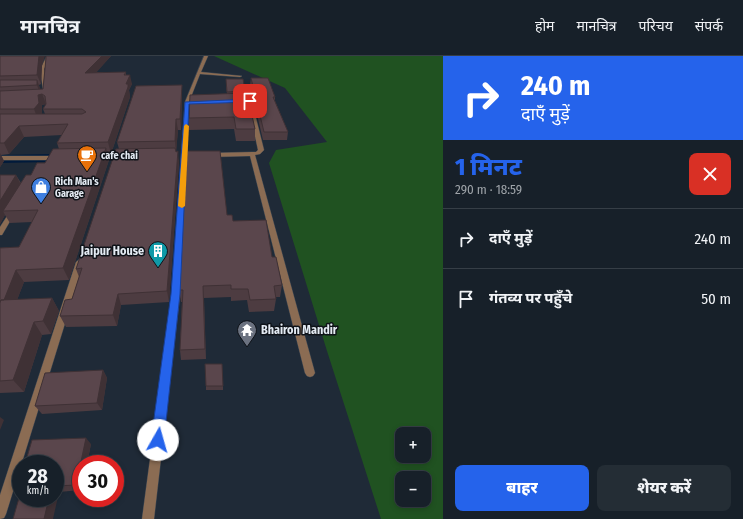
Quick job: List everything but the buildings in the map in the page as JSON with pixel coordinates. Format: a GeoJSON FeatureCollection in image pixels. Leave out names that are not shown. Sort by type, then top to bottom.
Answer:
{"type":"FeatureCollection","features":[{"type":"Feature","properties":{"kind":"street"},"geometry":{"type":"LineString","coordinates":[[44,92],[45,87],[42,69],[48,56]]}},
{"type":"Feature","properties":{"kind":"street"},"geometry":{"type":"LineString","coordinates":[[148,519],[176,294],[187,102],[206,56]]}},
{"type":"Feature","properties":{"kind":"street"},"geometry":{"type":"LineString","coordinates":[[198,74],[240,76]]}},
{"type":"Feature","properties":{"kind":"street"},"geometry":{"type":"LineString","coordinates":[[201,155],[252,154],[258,153],[261,150],[246,86]]}},
{"type":"Feature","properties":{"kind":"street"},"geometry":{"type":"LineString","coordinates":[[37,87],[45,87]]}},
{"type":"Feature","properties":{"kind":"street"},"geometry":{"type":"LineString","coordinates":[[242,101],[250,101]]}},
{"type":"Feature","properties":{"kind":"street"},"geometry":{"type":"LineString","coordinates":[[187,102],[195,102]]}},
{"type":"Feature","properties":{"kind":"street"},"geometry":{"type":"LineString","coordinates":[[252,154],[310,372]]}},
{"type":"Feature","properties":{"kind":"street"},"geometry":{"type":"LineString","coordinates":[[0,158],[42,160],[67,158]]}},
{"type":"Feature","properties":{"kind":"street"},"geometry":{"type":"LineString","coordinates":[[0,233],[15,207]]}},
{"type":"Feature","properties":{"kind":"street"},"geometry":{"type":"LineString","coordinates":[[0,514],[83,255]]}},
{"type":"Feature","properties":{"kind":"green space"},"geometry":{"type":"Polygon","coordinates":[[[214,56],[443,56],[443,519],[381,519],[269,163],[276,150],[327,142],[285,88],[214,56]]]}},
{"type":"Feature","properties":{"kind":"waterway"},"geometry":{"type":"LineString","coordinates":[[0,156],[55,155]]}},
{"type":"Feature","properties":{"kind":"waterway"},"geometry":{"type":"LineString","coordinates":[[101,155],[119,155]]}},
{"type":"Feature","properties":{"kind":"waterway"},"geometry":{"type":"LineString","coordinates":[[0,162],[52,161]]}},
{"type":"Feature","properties":{"kind":"slow traffic"},"geometry":{"type":"LineString","coordinates":[[182,206],[186,126]]}},
{"type":"Feature","properties":{"kind":"place","name":"cafe chai"},"geometry":{"type":"Point","coordinates":[87,172]}},
{"type":"Feature","properties":{"kind":"place","name":"Rich Man's Garage"},"geometry":{"type":"Point","coordinates":[41,204]}},
{"type":"Feature","properties":{"kind":"place","name":"Jaipur House"},"geometry":{"type":"Point","coordinates":[158,268]}},
{"type":"Feature","properties":{"kind":"place","name":"Bhairon Mandir"},"geometry":{"type":"Point","coordinates":[247,347]}},
{"type":"Feature","properties":{"kind":"route"},"geometry":{"type":"LineString","coordinates":[[158,440],[176,294],[187,102],[250,101]]}}]}
